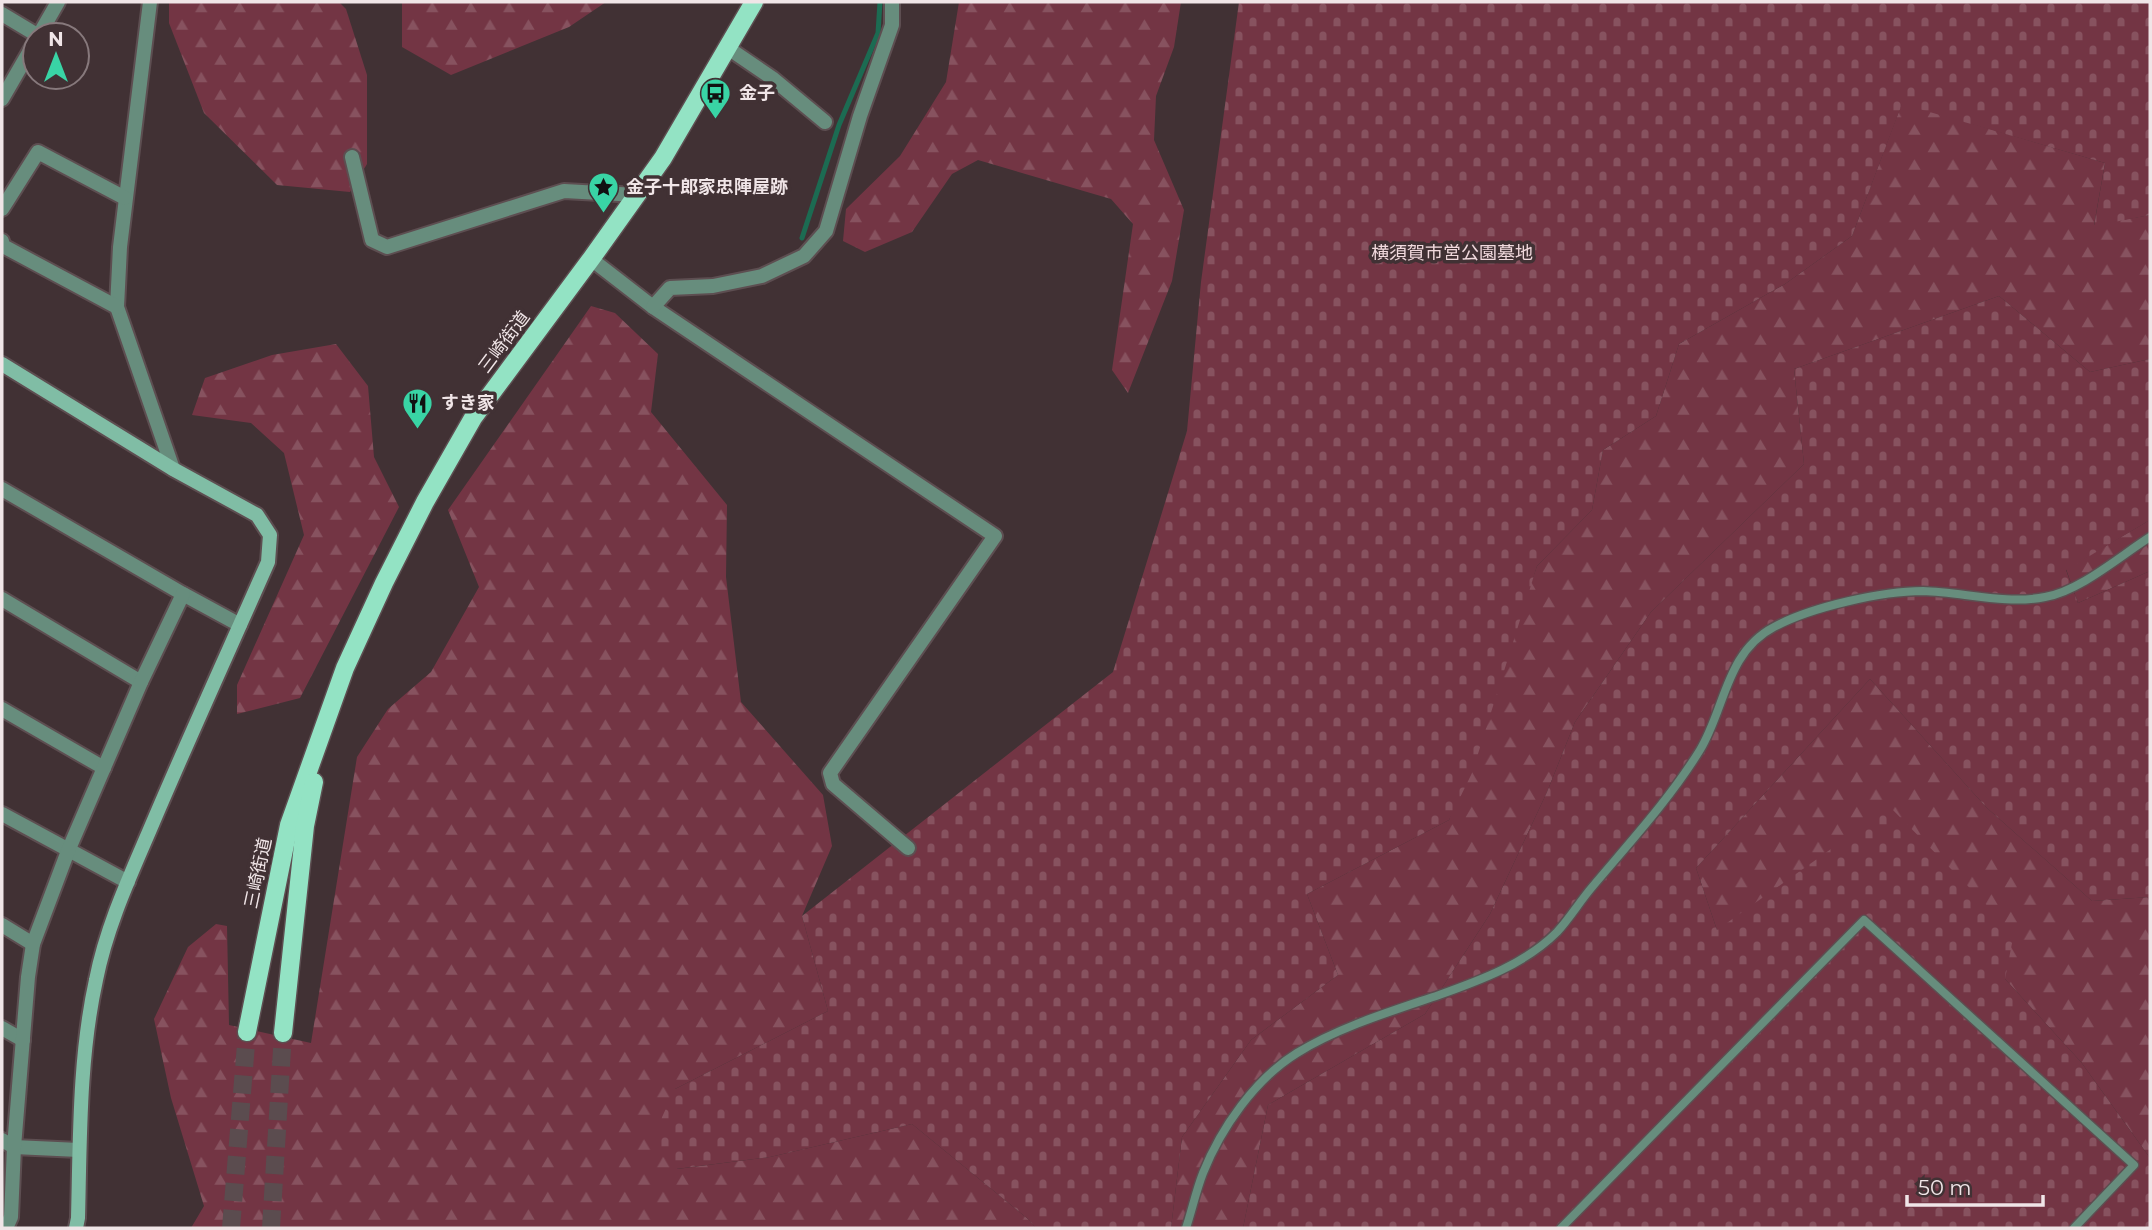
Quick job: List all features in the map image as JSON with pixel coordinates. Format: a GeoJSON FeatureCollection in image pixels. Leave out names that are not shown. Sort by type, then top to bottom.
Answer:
{"type":"FeatureCollection","features":[{"type":"Feature","properties":{"kind":"main road","name":"三崎街道"},"geometry":{"type":"LineString","coordinates":[[247,1032],[289,825],[345,668],[384,583],[425,502],[473,418],[592,260],[663,158],[754,2]]}},
{"type":"Feature","properties":{"kind":"main road","name":"三崎街道"},"geometry":{"type":"LineString","coordinates":[[283,1033],[305,826],[324,727]]}},
{"type":"Feature","properties":{"kind":"street"},"geometry":{"type":"LineString","coordinates":[[46,21],[58,2]]}},
{"type":"Feature","properties":{"kind":"street"},"geometry":{"type":"LineString","coordinates":[[150,2],[125,198],[117,307],[173,469]]}},
{"type":"Feature","properties":{"kind":"street"},"geometry":{"type":"LineString","coordinates":[[653,307],[670,288],[713,286],[762,276],[804,256],[826,231],[860,116],[892,25],[892,2]]}},
{"type":"Feature","properties":{"kind":"street"},"geometry":{"type":"LineString","coordinates":[[2,14],[21,25]]}},
{"type":"Feature","properties":{"kind":"street"},"geometry":{"type":"LineString","coordinates":[[728,48],[772,78],[825,122]]}},
{"type":"Feature","properties":{"kind":"street"},"geometry":{"type":"LineString","coordinates":[[2,99],[21,66]]}},
{"type":"Feature","properties":{"kind":"street"},"geometry":{"type":"LineString","coordinates":[[2,209],[37,152],[125,198]]}},
{"type":"Feature","properties":{"kind":"street"},"geometry":{"type":"LineString","coordinates":[[352,157],[372,240],[387,247],[564,191],[637,195]]}},
{"type":"Feature","properties":{"kind":"street"},"geometry":{"type":"LineString","coordinates":[[2,241],[3,246],[117,307]]}},
{"type":"Feature","properties":{"kind":"street"},"geometry":{"type":"LineString","coordinates":[[592,260],[653,307],[995,536],[830,774],[833,784],[908,848]]}},
{"type":"Feature","properties":{"kind":"street"},"geometry":{"type":"LineString","coordinates":[[2,364],[173,469],[257,515],[270,535],[268,562],[128,882],[105,943],[95,980],[86,1036],[76,1228]]}},
{"type":"Feature","properties":{"kind":"street"},"geometry":{"type":"LineString","coordinates":[[2,489],[240,625]]}},
{"type":"Feature","properties":{"kind":"street"},"geometry":{"type":"LineString","coordinates":[[6,1228],[11,1217],[8,1143],[23,1041],[33,944],[104,768],[183,594]]}},
{"type":"Feature","properties":{"kind":"street"},"geometry":{"type":"LineString","coordinates":[[2,599],[141,682]]}},
{"type":"Feature","properties":{"kind":"street"},"geometry":{"type":"LineString","coordinates":[[2,709],[104,768]]}},
{"type":"Feature","properties":{"kind":"street"},"geometry":{"type":"LineString","coordinates":[[2,814],[128,882]]}},
{"type":"Feature","properties":{"kind":"street"},"geometry":{"type":"LineString","coordinates":[[2,925],[33,944]]}},
{"type":"Feature","properties":{"kind":"street"},"geometry":{"type":"LineString","coordinates":[[2,1028],[23,1041]]}},
{"type":"Feature","properties":{"kind":"street"},"geometry":{"type":"LineString","coordinates":[[8,1143],[79,1150]]}},
{"type":"Feature","properties":{"kind":"lane"},"geometry":{"type":"LineString","coordinates":[[1186,1228],[1203,1172],[1224,1132],[1248,1097],[1273,1070],[1297,1053],[1340,1032],[1478,981],[1521,960],[1556,932],[1676,787],[1702,747],[1731,675],[1748,646],[1772,627],[1799,616],[1872,596],[1922,591],[2025,599],[2047,597],[2104,569],[2150,537]]}},
{"type":"Feature","properties":{"kind":"lane"},"geometry":{"type":"LineString","coordinates":[[1561,1228],[1864,919],[2134,1165],[2074,1228]]}},
{"type":"Feature","properties":{"kind":"green space"},"geometry":{"type":"Polygon","coordinates":[[[169,2],[339,2],[346,9],[367,75],[367,164],[350,192],[277,185],[204,113],[169,23],[169,2]]]}},
{"type":"Feature","properties":{"kind":"green space"},"geometry":{"type":"Polygon","coordinates":[[[402,2],[606,2],[569,27],[451,75],[402,47],[402,2]]]}},
{"type":"Feature","properties":{"kind":"green space"},"geometry":{"type":"Polygon","coordinates":[[[959,2],[1181,2],[1174,47],[1156,96],[1154,140],[1184,210],[1172,281],[1128,393],[1112,370],[1133,224],[1111,199],[978,160],[952,174],[912,232],[865,252],[843,241],[846,209],[900,156],[946,82],[959,2]]]}},
{"type":"Feature","properties":{"kind":"green space","name":"横須賀市営公園墓地"},"geometry":{"type":"Polygon","coordinates":[[[1239,2],[2150,2],[2150,215],[2094,226],[2105,163],[1902,104],[1852,236],[1785,284],[1679,344],[1656,416],[1603,450],[1592,510],[1537,566],[1472,773],[1449,820],[1307,894],[1338,975],[1251,1040],[1182,1137],[1171,1228],[1036,1228],[912,1124],[770,1157],[676,1169],[651,1141],[675,1089],[828,1011],[802,916],[1113,672],[1187,431],[1201,282],[1239,2]]]}},
{"type":"Feature","properties":{"kind":"green space"},"geometry":{"type":"Polygon","coordinates":[[[1902,103],[2105,163],[2094,225],[2150,215],[2150,359],[2090,372],[1999,296],[1794,369],[1804,464],[1651,612],[1575,722],[1547,792],[1490,914],[1425,1014],[1268,1105],[1243,1228],[1171,1228],[1182,1137],[1251,1040],[1338,975],[1307,894],[1449,820],[1537,566],[1592,510],[1603,450],[1656,416],[1679,344],[1785,284],[1852,236],[1902,103]]]}},
{"type":"Feature","properties":{"kind":"green space"},"geometry":{"type":"Polygon","coordinates":[[[1999,296],[2090,372],[2150,359],[2150,520],[2066,570],[2078,603],[2150,571],[2150,897],[2092,901],[1987,808],[1870,679],[1696,868],[1717,930],[1890,807],[2014,933],[2005,979],[2081,1062],[2150,1158],[2150,1228],[1243,1228],[1268,1105],[1425,1014],[1490,914],[1547,792],[1575,722],[1651,612],[1804,464],[1794,369],[1999,296]]]}},
{"type":"Feature","properties":{"kind":"green space"},"geometry":{"type":"Polygon","coordinates":[[[591,306],[615,313],[658,354],[651,412],[727,505],[726,577],[741,702],[823,795],[832,846],[802,916],[828,1011],[675,1089],[677,1169],[770,1157],[912,1124],[1036,1228],[191,1228],[204,1206],[171,1098],[154,1019],[188,947],[216,924],[227,926],[229,1025],[311,1043],[357,757],[388,709],[431,672],[479,587],[448,510],[591,306]]]}},
{"type":"Feature","properties":{"kind":"green space"},"geometry":{"type":"Polygon","coordinates":[[[336,344],[368,386],[374,457],[399,507],[300,698],[237,714],[237,685],[304,535],[284,453],[251,423],[192,415],[205,378],[272,355],[336,344]]]}},
{"type":"Feature","properties":{"kind":"green space"},"geometry":{"type":"Polygon","coordinates":[[[2150,520],[2150,571],[2078,603],[2066,569],[2150,520]]]}},
{"type":"Feature","properties":{"kind":"green space"},"geometry":{"type":"Polygon","coordinates":[[[1870,679],[1987,808],[2092,901],[2150,897],[2150,1158],[2081,1062],[2005,979],[1717,930],[1696,868],[1870,679]]]}},
{"type":"Feature","properties":{"kind":"waterway"},"geometry":{"type":"LineString","coordinates":[[802,238],[839,125],[878,33],[880,2]]}},
{"type":"Feature","properties":{"kind":"tunnel"},"geometry":{"type":"LineString","coordinates":[[231,1228],[247,1032]]}},
{"type":"Feature","properties":{"kind":"tunnel"},"geometry":{"type":"LineString","coordinates":[[271,1228],[283,1033]]}},
{"type":"Feature","properties":{"kind":"place","name":"金子"},"geometry":{"type":"Point","coordinates":[716,120]}},
{"type":"Feature","properties":{"kind":"place","name":"金子十郎家忠陣屋跡"},"geometry":{"type":"Point","coordinates":[603,214]}},
{"type":"Feature","properties":{"kind":"place","name":"すき家"},"geometry":{"type":"Point","coordinates":[418,430]}}]}
